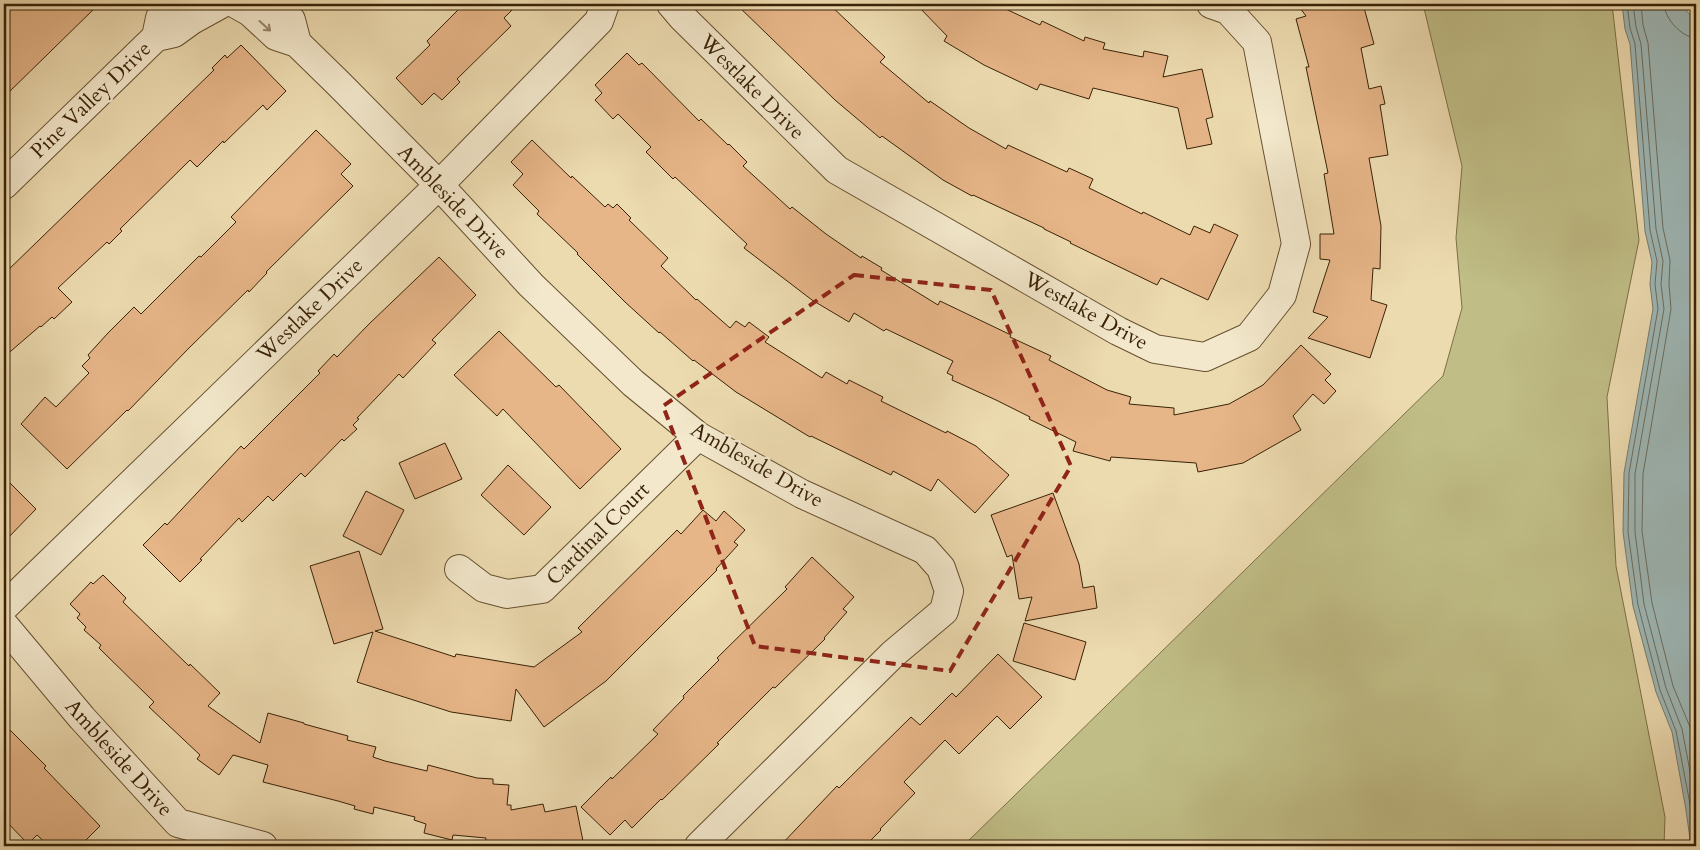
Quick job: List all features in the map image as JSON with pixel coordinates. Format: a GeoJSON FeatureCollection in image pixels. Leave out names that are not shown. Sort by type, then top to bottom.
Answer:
{"type":"FeatureCollection","features":[{"type":"Feature","properties":{"kind":"street","name":"Pine Valley Drive"},"geometry":{"type":"LineString","coordinates":[[4,185],[156,36],[160,18],[170,4]]}},
{"type":"Feature","properties":{"kind":"street","name":"Pine Valley Drive"},"geometry":{"type":"LineString","coordinates":[[156,36],[174,33],[192,20],[221,4]]}},
{"type":"Feature","properties":{"kind":"street","name":"Ambleside Drive"},"geometry":{"type":"LineString","coordinates":[[236,4],[250,12],[276,36],[297,43],[439,185],[531,284],[633,383],[698,436],[802,494],[925,550],[940,568],[949,591],[944,611],[929,626],[893,654],[699,846]]}},
{"type":"Feature","properties":{"kind":"street","name":"Ambleside Drive"},"geometry":{"type":"LineString","coordinates":[[277,4],[291,20],[297,43]]}},
{"type":"Feature","properties":{"kind":"street","name":"Westlake Drive"},"geometry":{"type":"LineString","coordinates":[[4,607],[439,185],[599,20],[604,4]]}},
{"type":"Feature","properties":{"kind":"street","name":"Westlake Drive"},"geometry":{"type":"LineString","coordinates":[[671,4],[837,170],[1118,332],[1156,349],[1205,357],[1249,336],[1282,295],[1296,244],[1257,42],[1228,10],[1211,4]]}},
{"type":"Feature","properties":{"kind":"street","name":"Cardinal Court"},"geometry":{"type":"LineString","coordinates":[[459,569],[484,588],[507,594],[542,589],[698,436]]}},
{"type":"Feature","properties":{"kind":"street","name":"Ambleside Drive"},"geometry":{"type":"LineString","coordinates":[[4,625],[82,718],[178,823],[263,846]]}},
{"type":"Feature","properties":{"kind":"highlighted area"},"geometry":{"type":"Polygon","coordinates":[[[854,275],[991,290],[1071,466],[950,671],[755,646],[663,406],[854,275]]]}},
{"type":"Feature","properties":{"kind":"shaded area"},"geometry":{"type":"Polygon","coordinates":[[[1423,4],[1612,4],[1639,240],[1607,397],[1616,566],[1665,817],[1664,846],[963,846],[1443,376],[1462,308],[1456,238],[1462,166],[1423,4]]]}},
{"type":"Feature","properties":{"kind":"water"},"geometry":{"type":"Polygon","coordinates":[[[1622,4],[1681,4],[1696,22],[1696,846],[1691,846],[1672,732],[1656,692],[1633,606],[1623,532],[1624,473],[1653,309],[1650,284],[1652,262],[1645,231],[1630,44],[1625,29],[1622,4]]]}},
{"type":"Feature","properties":{"kind":"building"},"geometry":{"type":"Polygon","coordinates":[[[15,4],[99,4],[4,97],[4,15],[15,4]]]}},
{"type":"Feature","properties":{"kind":"building"},"geometry":{"type":"Polygon","coordinates":[[[464,4],[518,4],[504,18],[511,26],[457,79],[460,82],[442,100],[434,93],[422,105],[396,78],[430,45],[427,41],[464,4]]]}},
{"type":"Feature","properties":{"kind":"building"},"geometry":{"type":"Polygon","coordinates":[[[736,4],[829,4],[885,57],[880,62],[929,103],[930,101],[969,128],[1006,149],[1008,145],[1067,172],[1069,168],[1093,179],[1089,188],[1190,235],[1194,226],[1210,233],[1214,224],[1238,235],[1208,300],[1161,278],[1157,285],[1070,243],[1044,228],[972,196],[943,180],[882,136],[880,138],[835,100],[736,4]]]}},
{"type":"Feature","properties":{"kind":"building"},"geometry":{"type":"Polygon","coordinates":[[[916,4],[995,4],[1040,25],[1042,21],[1084,41],[1085,37],[1105,43],[1103,49],[1143,57],[1144,51],[1168,56],[1163,77],[1202,69],[1213,117],[1206,119],[1212,144],[1187,149],[1178,108],[1093,88],[1089,99],[1040,84],[1037,90],[984,65],[944,41],[947,36],[916,4]]]}},
{"type":"Feature","properties":{"kind":"building"},"geometry":{"type":"Polygon","coordinates":[[[1297,4],[1363,4],[1374,44],[1361,48],[1369,89],[1381,86],[1385,104],[1380,105],[1388,155],[1369,158],[1381,226],[1380,269],[1373,268],[1371,300],[1387,305],[1370,358],[1308,338],[1328,317],[1313,312],[1330,260],[1320,259],[1320,234],[1334,234],[1324,174],[1328,173],[1306,67],[1309,67],[1296,19],[1306,16],[1297,4]]]}},
{"type":"Feature","properties":{"kind":"building"},"geometry":{"type":"Polygon","coordinates":[[[241,45],[286,91],[267,110],[263,105],[197,167],[190,160],[120,229],[122,231],[109,244],[107,242],[58,288],[72,302],[54,319],[52,317],[40,326],[4,357],[4,274],[214,70],[212,68],[225,55],[227,58],[241,45]]]}},
{"type":"Feature","properties":{"kind":"building"},"geometry":{"type":"Polygon","coordinates":[[[627,53],[639,65],[642,63],[699,121],[701,119],[729,144],[747,162],[743,166],[790,209],[792,207],[826,234],[861,258],[862,256],[882,268],[881,270],[938,305],[940,301],[1051,356],[1049,360],[1107,390],[1131,397],[1129,404],[1174,408],[1174,415],[1229,404],[1263,385],[1301,345],[1331,374],[1325,380],[1336,391],[1324,404],[1313,394],[1293,416],[1301,430],[1243,463],[1198,472],[1196,463],[1111,457],[1110,461],[1073,451],[1076,442],[996,400],[952,380],[953,376],[947,373],[953,361],[886,329],[884,331],[854,313],[849,322],[812,300],[744,248],[747,244],[675,177],[673,179],[646,152],[651,147],[618,114],[613,119],[595,100],[602,93],[595,85],[627,53]]]}},
{"type":"Feature","properties":{"kind":"building"},"geometry":{"type":"Polygon","coordinates":[[[316,130],[351,164],[341,174],[353,186],[266,272],[249,292],[248,290],[128,411],[67,469],[21,424],[45,397],[56,407],[89,373],[82,366],[90,358],[88,355],[108,333],[134,307],[141,314],[199,256],[201,257],[236,222],[231,217],[316,130]]]}},
{"type":"Feature","properties":{"kind":"building"},"geometry":{"type":"Polygon","coordinates":[[[532,140],[571,178],[572,176],[605,207],[608,204],[613,208],[617,204],[631,218],[629,220],[668,258],[661,266],[696,300],[730,328],[736,321],[745,327],[749,322],[769,337],[765,342],[822,378],[826,372],[847,384],[849,380],[883,397],[881,401],[976,446],[1009,475],[975,513],[938,479],[931,491],[893,471],[891,475],[810,437],[736,392],[693,361],[625,302],[537,214],[539,211],[513,185],[523,174],[511,162],[532,140]]]}},
{"type":"Feature","properties":{"kind":"building"},"geometry":{"type":"Polygon","coordinates":[[[439,257],[476,295],[432,340],[436,343],[403,378],[399,374],[357,418],[359,419],[353,425],[357,429],[344,441],[342,439],[305,477],[301,473],[273,501],[268,496],[242,522],[239,518],[180,582],[143,545],[165,523],[167,525],[241,446],[244,449],[320,373],[318,371],[334,354],[337,357],[439,257]]]}},
{"type":"Feature","properties":{"kind":"building"},"geometry":{"type":"Polygon","coordinates":[[[499,331],[556,387],[559,385],[621,449],[580,489],[503,409],[497,416],[454,375],[499,331]]]}},
{"type":"Feature","properties":{"kind":"building"},"geometry":{"type":"Polygon","coordinates":[[[445,443],[462,479],[415,499],[399,463],[445,443]]]}},
{"type":"Feature","properties":{"kind":"building"},"geometry":{"type":"Polygon","coordinates":[[[508,465],[551,507],[524,535],[481,495],[508,465]]]}},
{"type":"Feature","properties":{"kind":"building"},"geometry":{"type":"Polygon","coordinates":[[[4,477],[36,509],[4,542],[4,477]]]}},
{"type":"Feature","properties":{"kind":"building"},"geometry":{"type":"Polygon","coordinates":[[[366,491],[404,510],[381,555],[343,536],[366,491]]]}},
{"type":"Feature","properties":{"kind":"building"},"geometry":{"type":"Polygon","coordinates":[[[1053,493],[1079,564],[1083,588],[1094,586],[1097,608],[1025,621],[1032,597],[1019,599],[1012,555],[1007,557],[991,515],[1053,493]]]}},
{"type":"Feature","properties":{"kind":"building"},"geometry":{"type":"Polygon","coordinates":[[[703,510],[716,521],[724,511],[745,530],[734,542],[738,545],[717,570],[606,681],[544,727],[516,689],[511,721],[451,712],[357,682],[373,632],[334,644],[310,566],[359,551],[383,629],[375,631],[455,657],[456,654],[534,667],[582,632],[578,628],[677,530],[681,534],[703,510]]]}},
{"type":"Feature","properties":{"kind":"building"},"geometry":{"type":"Polygon","coordinates":[[[812,557],[854,597],[843,609],[847,612],[825,639],[775,688],[773,687],[662,800],[632,828],[625,820],[610,835],[581,807],[658,734],[653,730],[719,660],[717,658],[787,589],[785,587],[812,557]]]}},
{"type":"Feature","properties":{"kind":"building"},"geometry":{"type":"Polygon","coordinates":[[[103,575],[126,598],[123,602],[189,666],[190,664],[220,693],[208,706],[260,743],[268,713],[348,736],[347,740],[376,747],[373,757],[385,761],[427,771],[428,765],[477,778],[493,779],[493,784],[509,785],[507,805],[511,805],[511,810],[543,804],[545,812],[576,806],[584,846],[485,846],[486,838],[453,835],[452,840],[424,833],[426,824],[414,820],[415,817],[374,807],[373,814],[354,809],[355,806],[338,801],[263,782],[268,765],[233,755],[219,775],[197,759],[200,755],[149,707],[154,702],[99,648],[101,645],[84,630],[86,627],[77,618],[80,614],[70,604],[91,582],[93,584],[103,575]]]}},
{"type":"Feature","properties":{"kind":"building"},"geometry":{"type":"Polygon","coordinates":[[[1024,623],[1086,642],[1075,680],[1013,661],[1024,623]]]}},
{"type":"Feature","properties":{"kind":"building"},"geometry":{"type":"Polygon","coordinates":[[[998,654],[1042,697],[1010,729],[997,716],[959,754],[945,740],[904,782],[915,793],[865,846],[780,846],[837,786],[839,788],[911,717],[920,725],[952,693],[956,697],[998,654]]]}},
{"type":"Feature","properties":{"kind":"building"},"geometry":{"type":"Polygon","coordinates":[[[4,724],[46,766],[44,768],[100,826],[80,846],[49,846],[37,835],[28,844],[4,819],[4,724]]]}}]}
